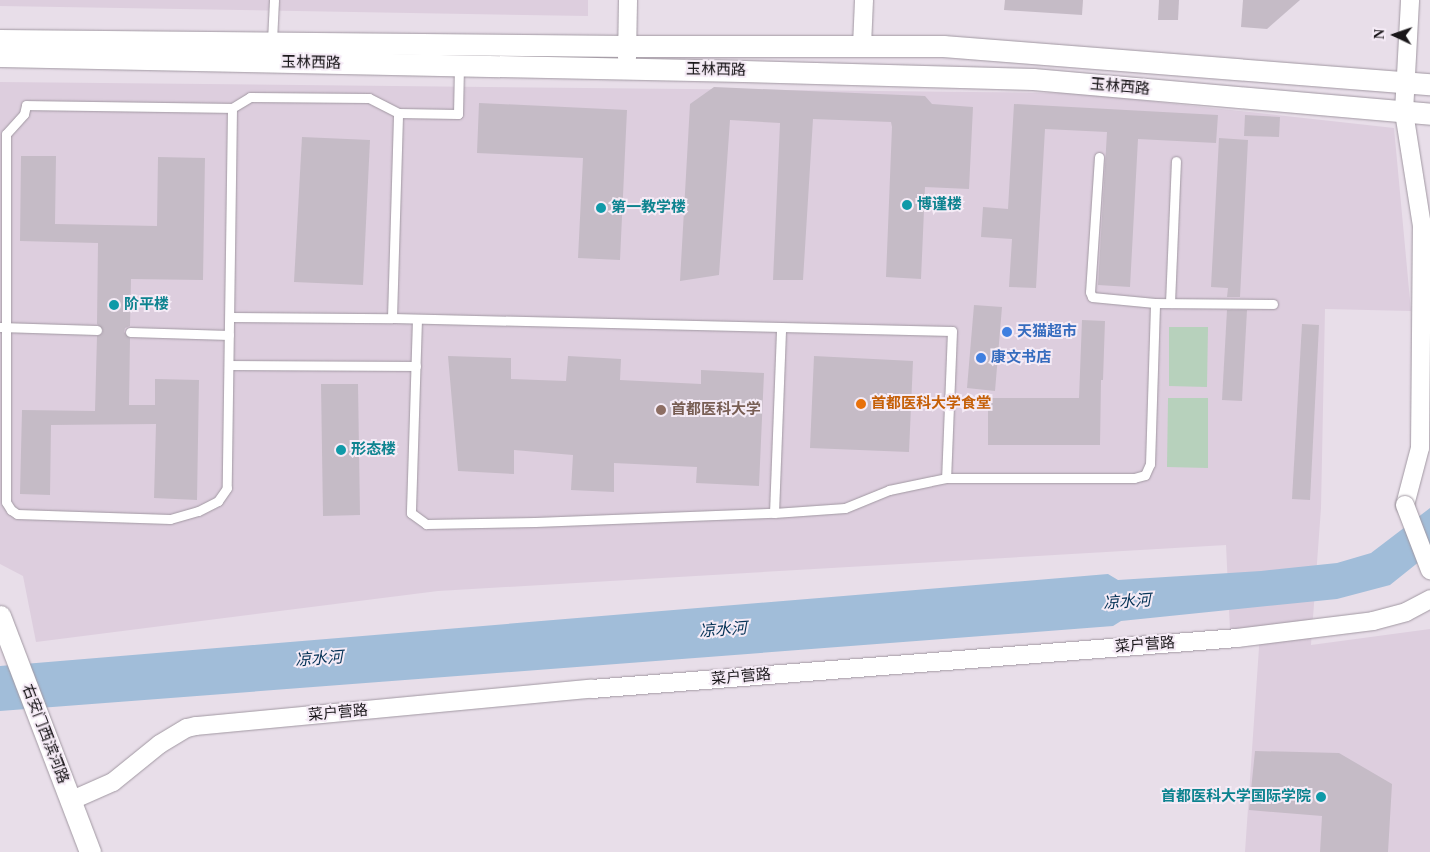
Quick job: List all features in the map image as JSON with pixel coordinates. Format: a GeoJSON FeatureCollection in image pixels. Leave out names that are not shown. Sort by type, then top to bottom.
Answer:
{"type":"FeatureCollection","features":[{"type":"Feature","properties":{"kind":"street"},"geometry":{"type":"LineString","coordinates":[[627,68],[628,0]]}},
{"type":"Feature","properties":{"kind":"street"},"geometry":{"type":"LineString","coordinates":[[862,46],[864,0]]}},
{"type":"Feature","properties":{"kind":"street"},"geometry":{"type":"LineString","coordinates":[[1410,0],[1404,112],[1422,226],[1420,448],[1405,505],[1430,570]]}},
{"type":"Feature","properties":{"kind":"street","name":"玉林西路"},"geometry":{"type":"LineString","coordinates":[[0,40],[973,47],[1430,84]]}},
{"type":"Feature","properties":{"kind":"street","name":"玉林西路"},"geometry":{"type":"LineString","coordinates":[[0,56],[627,68],[1033,79],[1430,114]]}},
{"type":"Feature","properties":{"kind":"street","name":"菜户营路"},"geometry":{"type":"LineString","coordinates":[[70,801],[113,782],[160,744],[187,728],[196,726],[591,689],[1237,638],[1373,621],[1406,612],[1430,599]]}},
{"type":"Feature","properties":{"kind":"street","name":"右安门西滨河路"},"geometry":{"type":"LineString","coordinates":[[0,616],[90,852]]}},
{"type":"Feature","properties":{"kind":"lane"},"geometry":{"type":"LineString","coordinates":[[272,41],[274,0]]}},
{"type":"Feature","properties":{"kind":"lane"},"geometry":{"type":"LineString","coordinates":[[232,108],[227,488],[218,501],[198,511],[170,519],[16,514],[6,502],[3,327],[6,134],[24,114],[26,105],[232,108],[250,97],[369,98],[398,112],[458,114],[459,66]]}},
{"type":"Feature","properties":{"kind":"lane"},"geometry":{"type":"LineString","coordinates":[[392,318],[398,112]]}},
{"type":"Feature","properties":{"kind":"lane"},"geometry":{"type":"LineString","coordinates":[[1099,157],[1090,292],[1092,297],[1155,303],[1273,304]]}},
{"type":"Feature","properties":{"kind":"lane"},"geometry":{"type":"LineString","coordinates":[[1170,303],[1176,161]]}},
{"type":"Feature","properties":{"kind":"lane"},"geometry":{"type":"LineString","coordinates":[[417,319],[411,513],[426,524],[774,513],[845,508],[888,490],[946,478],[1134,478],[1145,475],[1150,464],[1155,303]]}},
{"type":"Feature","properties":{"kind":"lane"},"geometry":{"type":"LineString","coordinates":[[230,317],[392,318],[952,331],[946,478]]}},
{"type":"Feature","properties":{"kind":"lane"},"geometry":{"type":"LineString","coordinates":[[3,327],[97,330]]}},
{"type":"Feature","properties":{"kind":"lane"},"geometry":{"type":"LineString","coordinates":[[774,513],[782,327]]}},
{"type":"Feature","properties":{"kind":"lane"},"geometry":{"type":"LineString","coordinates":[[130,332],[229,334]]}},
{"type":"Feature","properties":{"kind":"lane"},"geometry":{"type":"LineString","coordinates":[[229,365],[416,366]]}},
{"type":"Feature","properties":{"kind":"shaded area"},"geometry":{"type":"Polygon","coordinates":[[[0,0],[588,0],[588,16],[0,6],[0,0]]]}},
{"type":"Feature","properties":{"kind":"shaded area","name":"首都医科大学"},"geometry":{"type":"Polygon","coordinates":[[[0,82],[1076,93],[1394,128],[1411,311],[1325,309],[1321,508],[1311,645],[1430,629],[1430,852],[1245,852],[1260,633],[1230,630],[1226,545],[438,591],[36,642],[23,576],[0,564],[0,82]]]}},
{"type":"Feature","properties":{"kind":"green space"},"geometry":{"type":"Polygon","coordinates":[[[1169,327],[1208,327],[1207,387],[1169,386],[1169,327]]]}},
{"type":"Feature","properties":{"kind":"green space"},"geometry":{"type":"Polygon","coordinates":[[[1168,398],[1208,398],[1208,468],[1167,467],[1168,398]]]}},
{"type":"Feature","properties":{"kind":"water","name":"凉水河"},"geometry":{"type":"Polygon","coordinates":[[[1430,508],[1430,553],[1390,585],[1337,599],[1121,621],[1113,626],[0,711],[0,666],[1108,574],[1118,580],[1261,571],[1337,563],[1371,553],[1430,508]]]}},
{"type":"Feature","properties":{"kind":"building"},"geometry":{"type":"Polygon","coordinates":[[[1005,0],[1083,0],[1082,15],[1004,10],[1005,0]]]}},
{"type":"Feature","properties":{"kind":"building"},"geometry":{"type":"Polygon","coordinates":[[[1159,0],[1179,0],[1178,20],[1158,20],[1159,0]]]}},
{"type":"Feature","properties":{"kind":"building"},"geometry":{"type":"Polygon","coordinates":[[[1243,0],[1300,0],[1267,29],[1241,27],[1243,0]]]}},
{"type":"Feature","properties":{"kind":"building"},"geometry":{"type":"Polygon","coordinates":[[[714,87],[925,96],[932,104],[973,107],[969,189],[925,187],[921,279],[886,277],[891,122],[813,119],[803,280],[773,280],[780,123],[730,120],[719,275],[680,281],[690,104],[714,87]]]}},
{"type":"Feature","properties":{"kind":"building","name":"第一教学楼"},"geometry":{"type":"Polygon","coordinates":[[[479,103],[627,110],[620,260],[578,258],[583,158],[477,153],[479,103]]]}},
{"type":"Feature","properties":{"kind":"building"},"geometry":{"type":"Polygon","coordinates":[[[1014,104],[1218,115],[1216,143],[1138,139],[1130,287],[1098,285],[1107,132],[1045,129],[1036,288],[1009,287],[1012,239],[981,237],[983,207],[1008,209],[1014,104]]]}},
{"type":"Feature","properties":{"kind":"building"},"geometry":{"type":"Polygon","coordinates":[[[1245,115],[1280,117],[1279,137],[1244,136],[1245,115]]]}},
{"type":"Feature","properties":{"kind":"building"},"geometry":{"type":"Polygon","coordinates":[[[302,137],[370,140],[363,285],[294,282],[302,137]]]}},
{"type":"Feature","properties":{"kind":"building"},"geometry":{"type":"Polygon","coordinates":[[[1219,138],[1248,140],[1240,297],[1227,297],[1228,288],[1211,287],[1219,138]]]}},
{"type":"Feature","properties":{"kind":"building","name":"阶平楼"},"geometry":{"type":"Polygon","coordinates":[[[21,156],[56,156],[55,224],[157,226],[158,157],[205,158],[203,280],[131,279],[130,326],[125,328],[124,332],[130,338],[129,405],[155,405],[155,379],[199,380],[197,500],[154,498],[156,424],[51,425],[50,495],[20,494],[22,410],[95,411],[97,336],[102,334],[103,330],[97,324],[98,243],[20,241],[21,156]]]}},
{"type":"Feature","properties":{"kind":"building"},"geometry":{"type":"Polygon","coordinates":[[[974,305],[1002,307],[995,391],[967,388],[974,305]]]}},
{"type":"Feature","properties":{"kind":"building"},"geometry":{"type":"Polygon","coordinates":[[[1227,310],[1247,310],[1242,401],[1222,400],[1227,310]]]}},
{"type":"Feature","properties":{"kind":"building"},"geometry":{"type":"Polygon","coordinates":[[[1082,320],[1105,321],[1103,380],[1101,380],[1100,445],[988,445],[988,398],[1079,398],[1082,320]]]}},
{"type":"Feature","properties":{"kind":"building"},"geometry":{"type":"Polygon","coordinates":[[[1302,324],[1319,325],[1310,500],[1292,499],[1302,324]]]}},
{"type":"Feature","properties":{"kind":"building"},"geometry":{"type":"Polygon","coordinates":[[[448,356],[511,358],[511,379],[566,381],[568,356],[621,359],[620,380],[701,384],[701,370],[764,373],[759,486],[696,483],[697,467],[614,463],[614,492],[571,490],[573,455],[514,450],[514,474],[458,471],[448,356]]]}},
{"type":"Feature","properties":{"kind":"building","name":"首都医科大学食堂"},"geometry":{"type":"Polygon","coordinates":[[[814,356],[913,361],[909,452],[810,448],[814,356]]]}},
{"type":"Feature","properties":{"kind":"building","name":"形态楼"},"geometry":{"type":"Polygon","coordinates":[[[321,384],[358,384],[360,515],[323,516],[321,384]]]}},
{"type":"Feature","properties":{"kind":"building","name":"首都医科大学国际学院"},"geometry":{"type":"Polygon","coordinates":[[[1255,751],[1339,753],[1392,784],[1388,852],[1320,852],[1322,816],[1249,810],[1255,751]]]}},
{"type":"Feature","properties":{"kind":"place","name":"博谨楼"},"geometry":{"type":"Point","coordinates":[907,205]}},
{"type":"Feature","properties":{"kind":"place","name":"第一教学楼"},"geometry":{"type":"Point","coordinates":[601,208]}},
{"type":"Feature","properties":{"kind":"place","name":"阶平楼"},"geometry":{"type":"Point","coordinates":[114,305]}},
{"type":"Feature","properties":{"kind":"place","name":"天猫超市"},"geometry":{"type":"Point","coordinates":[1007,332]}},
{"type":"Feature","properties":{"kind":"place","name":"康文书店"},"geometry":{"type":"Point","coordinates":[981,358]}},
{"type":"Feature","properties":{"kind":"place","name":"首都医科大学食堂"},"geometry":{"type":"Point","coordinates":[861,404]}},
{"type":"Feature","properties":{"kind":"place","name":"首都医科大学"},"geometry":{"type":"Point","coordinates":[661,410]}},
{"type":"Feature","properties":{"kind":"place","name":"形态楼"},"geometry":{"type":"Point","coordinates":[341,450]}},
{"type":"Feature","properties":{"kind":"place","name":"首都医科大学国际学院"},"geometry":{"type":"Point","coordinates":[1321,797]}}]}
